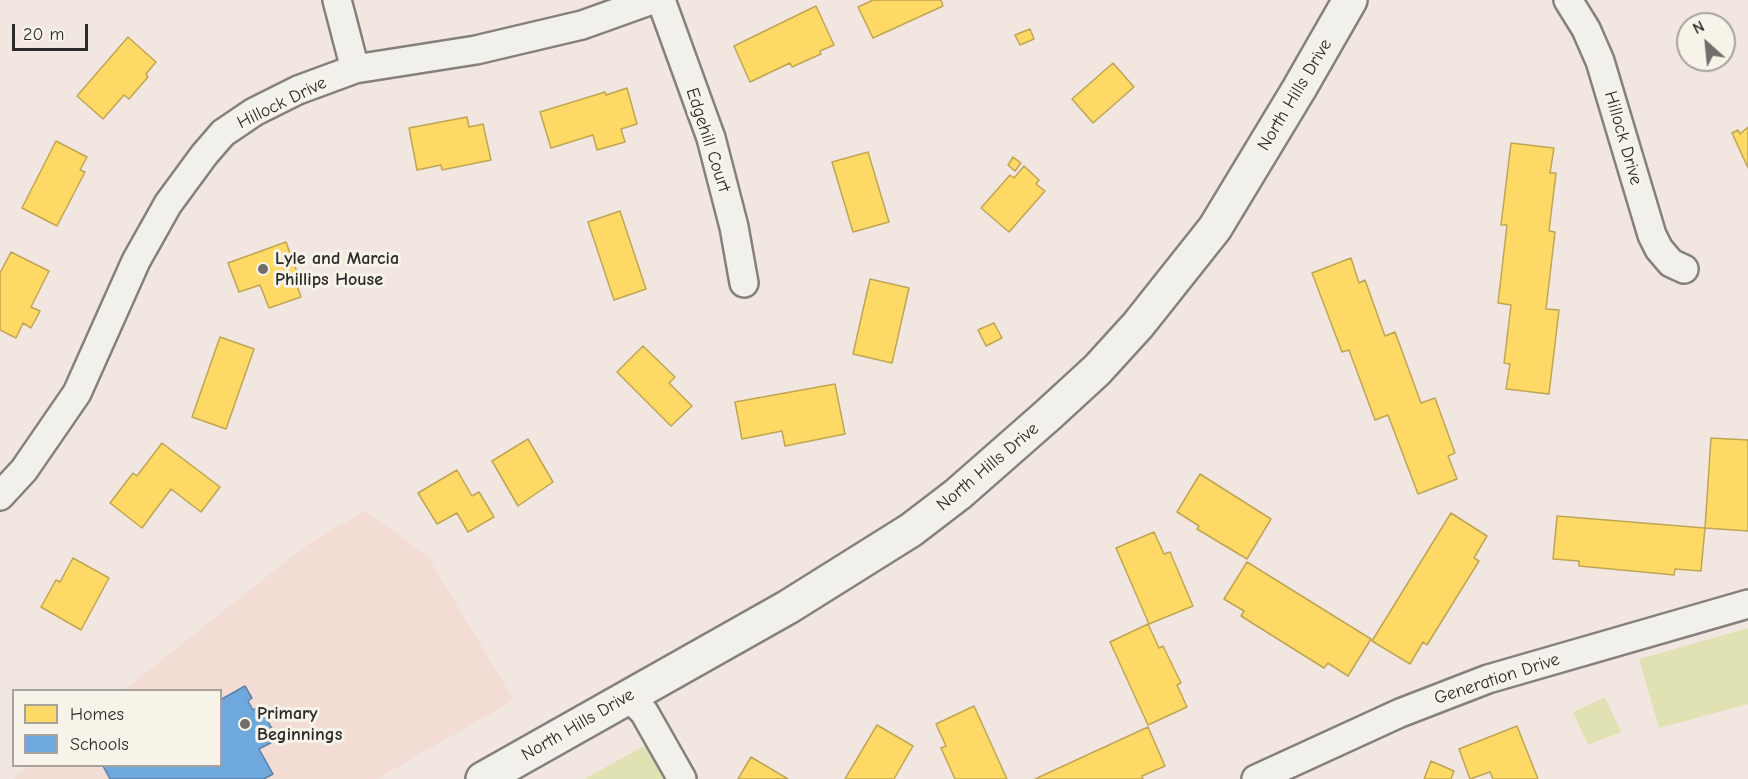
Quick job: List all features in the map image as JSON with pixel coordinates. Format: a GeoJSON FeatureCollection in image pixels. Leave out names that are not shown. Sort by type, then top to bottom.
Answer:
{"type":"FeatureCollection","features":[{"type":"Feature","properties":{"kind":"main road","name":"North Hills Drive"},"geometry":{"type":"LineString","coordinates":[[483,779],[788,607],[911,530],[974,481],[1096,370],[1138,326],[1215,228],[1350,0]]}},
{"type":"Feature","properties":{"kind":"street"},"geometry":{"type":"LineString","coordinates":[[337,0],[354,69]]}},
{"type":"Feature","properties":{"kind":"street","name":"Hillock Drive"},"geometry":{"type":"LineString","coordinates":[[0,496],[24,470],[77,393],[136,261],[168,204],[223,133],[254,112],[298,90],[354,69],[476,50],[582,25],[652,0]]}},
{"type":"Feature","properties":{"kind":"street","name":"Edgehill Court"},"geometry":{"type":"LineString","coordinates":[[661,0],[711,138],[734,227],[744,283]]}},
{"type":"Feature","properties":{"kind":"street","name":"Hillock Drive"},"geometry":{"type":"LineString","coordinates":[[1568,0],[1586,29],[1600,61],[1652,235],[1659,249],[1671,263],[1684,269]]}},
{"type":"Feature","properties":{"kind":"street","name":"Generation Drive"},"geometry":{"type":"LineString","coordinates":[[1256,779],[1400,714],[1488,679],[1748,604]]}},
{"type":"Feature","properties":{"kind":"street"},"geometry":{"type":"LineString","coordinates":[[627,696],[644,712],[682,779]]}},
{"type":"Feature","properties":{"kind":"shaded area"},"geometry":{"type":"Polygon","coordinates":[[[365,511],[427,555],[514,700],[377,779],[12,779],[28,767],[222,767],[222,689],[125,689],[308,544],[365,511]]]}},
{"type":"Feature","properties":{"kind":"green space"},"geometry":{"type":"Polygon","coordinates":[[[1748,628],[1748,704],[1659,728],[1639,659],[1748,628]]]}},
{"type":"Feature","properties":{"kind":"green space"},"geometry":{"type":"Polygon","coordinates":[[[1605,697],[1621,732],[1588,745],[1573,712],[1605,697]]]}},
{"type":"Feature","properties":{"kind":"green space"},"geometry":{"type":"Polygon","coordinates":[[[644,746],[676,779],[584,779],[644,746]]]}},
{"type":"Feature","properties":{"kind":"building: Homes"},"geometry":{"type":"Polygon","coordinates":[[[873,0],[941,0],[943,6],[873,38],[858,7],[873,0]]]}},
{"type":"Feature","properties":{"kind":"building: Homes"},"geometry":{"type":"Polygon","coordinates":[[[816,6],[834,45],[820,51],[821,54],[792,67],[790,63],[750,82],[734,46],[816,6]]]}},
{"type":"Feature","properties":{"kind":"building: Homes"},"geometry":{"type":"Polygon","coordinates":[[[1030,29],[1034,39],[1020,45],[1015,35],[1030,29]]]}},
{"type":"Feature","properties":{"kind":"building: Homes"},"geometry":{"type":"Polygon","coordinates":[[[128,37],[156,62],[146,74],[148,77],[129,99],[124,95],[103,119],[77,96],[128,37]]]}},
{"type":"Feature","properties":{"kind":"building: Homes"},"geometry":{"type":"Polygon","coordinates":[[[1113,63],[1134,87],[1093,123],[1072,99],[1113,63]]]}},
{"type":"Feature","properties":{"kind":"building: Homes"},"geometry":{"type":"Polygon","coordinates":[[[627,88],[637,124],[621,129],[625,142],[597,150],[593,135],[551,148],[540,112],[605,92],[606,95],[627,88]]]}},
{"type":"Feature","properties":{"kind":"building: Homes"},"geometry":{"type":"Polygon","coordinates":[[[467,117],[469,127],[483,124],[491,160],[442,170],[441,165],[417,170],[409,128],[467,117]]]}},
{"type":"Feature","properties":{"kind":"building: Homes"},"geometry":{"type":"Polygon","coordinates":[[[1748,127],[1748,168],[1732,133],[1738,130],[1740,134],[1748,127]]]}},
{"type":"Feature","properties":{"kind":"building: Homes"},"geometry":{"type":"Polygon","coordinates":[[[56,141],[87,157],[80,170],[85,172],[57,226],[22,208],[56,141]]]}},
{"type":"Feature","properties":{"kind":"building: Homes"},"geometry":{"type":"Polygon","coordinates":[[[1511,143],[1554,148],[1550,173],[1556,173],[1549,231],[1555,232],[1546,309],[1559,310],[1549,394],[1506,389],[1510,364],[1504,363],[1511,305],[1498,303],[1507,225],[1501,225],[1511,143]]]}},
{"type":"Feature","properties":{"kind":"building: Homes"},"geometry":{"type":"Polygon","coordinates":[[[868,152],[889,222],[853,232],[832,162],[868,152]]]}},
{"type":"Feature","properties":{"kind":"building: Homes"},"geometry":{"type":"Polygon","coordinates":[[[1013,157],[1021,163],[1015,171],[1008,165],[1013,157]]]}},
{"type":"Feature","properties":{"kind":"building: Homes"},"geometry":{"type":"Polygon","coordinates":[[[1024,166],[1039,180],[1036,184],[1045,191],[1009,232],[981,208],[1010,175],[1014,178],[1024,166]]]}},
{"type":"Feature","properties":{"kind":"building: Homes"},"geometry":{"type":"Polygon","coordinates":[[[620,211],[646,289],[614,300],[588,222],[620,211]]]}},
{"type":"Feature","properties":{"kind":"building: Homes","name":"Lyle and Marcia Phillips House"},"geometry":{"type":"Polygon","coordinates":[[[286,242],[298,275],[294,277],[301,297],[269,308],[260,285],[239,292],[228,263],[286,242]]]}},
{"type":"Feature","properties":{"kind":"building: Homes"},"geometry":{"type":"Polygon","coordinates":[[[11,252],[49,271],[31,307],[40,311],[31,328],[23,323],[16,338],[0,330],[0,273],[11,252]]]}},
{"type":"Feature","properties":{"kind":"building: Homes"},"geometry":{"type":"Polygon","coordinates":[[[1351,258],[1359,283],[1365,280],[1385,336],[1395,332],[1421,403],[1435,398],[1455,453],[1448,456],[1457,479],[1418,494],[1388,415],[1375,420],[1349,350],[1342,352],[1312,273],[1351,258]]]}},
{"type":"Feature","properties":{"kind":"building: Homes"},"geometry":{"type":"Polygon","coordinates":[[[870,279],[909,288],[892,363],[853,354],[870,279]]]}},
{"type":"Feature","properties":{"kind":"building: Homes"},"geometry":{"type":"Polygon","coordinates":[[[994,323],[1002,338],[986,346],[978,330],[994,323]]]}},
{"type":"Feature","properties":{"kind":"building: Homes"},"geometry":{"type":"Polygon","coordinates":[[[220,337],[254,349],[226,429],[192,417],[220,337]]]}},
{"type":"Feature","properties":{"kind":"building: Homes"},"geometry":{"type":"Polygon","coordinates":[[[643,346],[675,377],[669,383],[692,406],[671,426],[617,372],[643,346]]]}},
{"type":"Feature","properties":{"kind":"building: Homes"},"geometry":{"type":"Polygon","coordinates":[[[835,384],[845,434],[785,446],[782,431],[742,439],[735,402],[835,384]]]}},
{"type":"Feature","properties":{"kind":"building: Homes"},"geometry":{"type":"Polygon","coordinates":[[[1711,438],[1748,440],[1748,531],[1705,528],[1711,438]]]}},
{"type":"Feature","properties":{"kind":"building: Homes"},"geometry":{"type":"Polygon","coordinates":[[[528,439],[553,482],[518,506],[492,461],[528,439]]]}},
{"type":"Feature","properties":{"kind":"building: Homes"},"geometry":{"type":"Polygon","coordinates":[[[162,443],[220,487],[201,512],[171,489],[142,528],[110,503],[133,473],[137,476],[162,443]]]}},
{"type":"Feature","properties":{"kind":"building: Homes"},"geometry":{"type":"Polygon","coordinates":[[[457,470],[472,496],[479,492],[494,517],[468,532],[457,513],[437,524],[418,493],[457,470]]]}},
{"type":"Feature","properties":{"kind":"building: Homes"},"geometry":{"type":"Polygon","coordinates":[[[1200,474],[1271,519],[1247,559],[1197,529],[1199,526],[1177,512],[1200,474]]]}},
{"type":"Feature","properties":{"kind":"building: Homes"},"geometry":{"type":"Polygon","coordinates":[[[1451,513],[1487,536],[1474,558],[1479,561],[1427,645],[1423,642],[1410,664],[1372,641],[1451,513]]]}},
{"type":"Feature","properties":{"kind":"building: Homes"},"geometry":{"type":"Polygon","coordinates":[[[1557,516],[1705,528],[1701,571],[1675,569],[1674,575],[1579,566],[1579,561],[1553,559],[1557,516]]]}},
{"type":"Feature","properties":{"kind":"building: Homes"},"geometry":{"type":"Polygon","coordinates":[[[1154,532],[1164,554],[1170,552],[1193,606],[1149,624],[1116,548],[1154,532]]]}},
{"type":"Feature","properties":{"kind":"building: Homes"},"geometry":{"type":"Polygon","coordinates":[[[73,558],[109,578],[81,630],[41,607],[56,580],[60,582],[73,558]]]}},
{"type":"Feature","properties":{"kind":"building: Homes"},"geometry":{"type":"Polygon","coordinates":[[[1247,562],[1371,639],[1348,676],[1328,663],[1324,668],[1241,616],[1244,611],[1224,599],[1247,562]]]}},
{"type":"Feature","properties":{"kind":"building: Homes"},"geometry":{"type":"Polygon","coordinates":[[[1148,624],[1159,648],[1163,646],[1181,683],[1177,685],[1187,707],[1148,725],[1110,642],[1148,624]]]}},
{"type":"Feature","properties":{"kind":"building: Homes"},"geometry":{"type":"Polygon","coordinates":[[[974,706],[1007,779],[955,779],[941,748],[946,746],[936,724],[974,706]]]}},
{"type":"Feature","properties":{"kind":"building: Homes"},"geometry":{"type":"Polygon","coordinates":[[[877,725],[913,746],[894,779],[845,779],[877,725]]]}},
{"type":"Feature","properties":{"kind":"building: Homes"},"geometry":{"type":"Polygon","coordinates":[[[1517,726],[1538,779],[1493,779],[1490,772],[1470,779],[1459,749],[1517,726]]]}},
{"type":"Feature","properties":{"kind":"building: Homes"},"geometry":{"type":"Polygon","coordinates":[[[1148,727],[1165,766],[1142,776],[1143,779],[1035,779],[1148,727]]]}},
{"type":"Feature","properties":{"kind":"building: Homes"},"geometry":{"type":"Polygon","coordinates":[[[751,757],[788,779],[738,779],[751,757]]]}},
{"type":"Feature","properties":{"kind":"building: Homes"},"geometry":{"type":"Polygon","coordinates":[[[1431,761],[1454,771],[1451,779],[1424,779],[1431,761]]]}},
{"type":"Feature","properties":{"kind":"building: Schools","name":"Primary Beginnings"},"geometry":{"type":"Polygon","coordinates":[[[245,686],[252,698],[248,701],[253,710],[259,706],[278,739],[259,749],[273,774],[264,779],[110,779],[104,767],[222,767],[222,699],[245,686]]]}},
{"type":"Feature","properties":{"kind":"place","name":"Lyle and Marcia Phillips House"},"geometry":{"type":"Point","coordinates":[263,269]}},
{"type":"Feature","properties":{"kind":"place","name":"Primary Beginnings"},"geometry":{"type":"Point","coordinates":[245,724]}}]}
